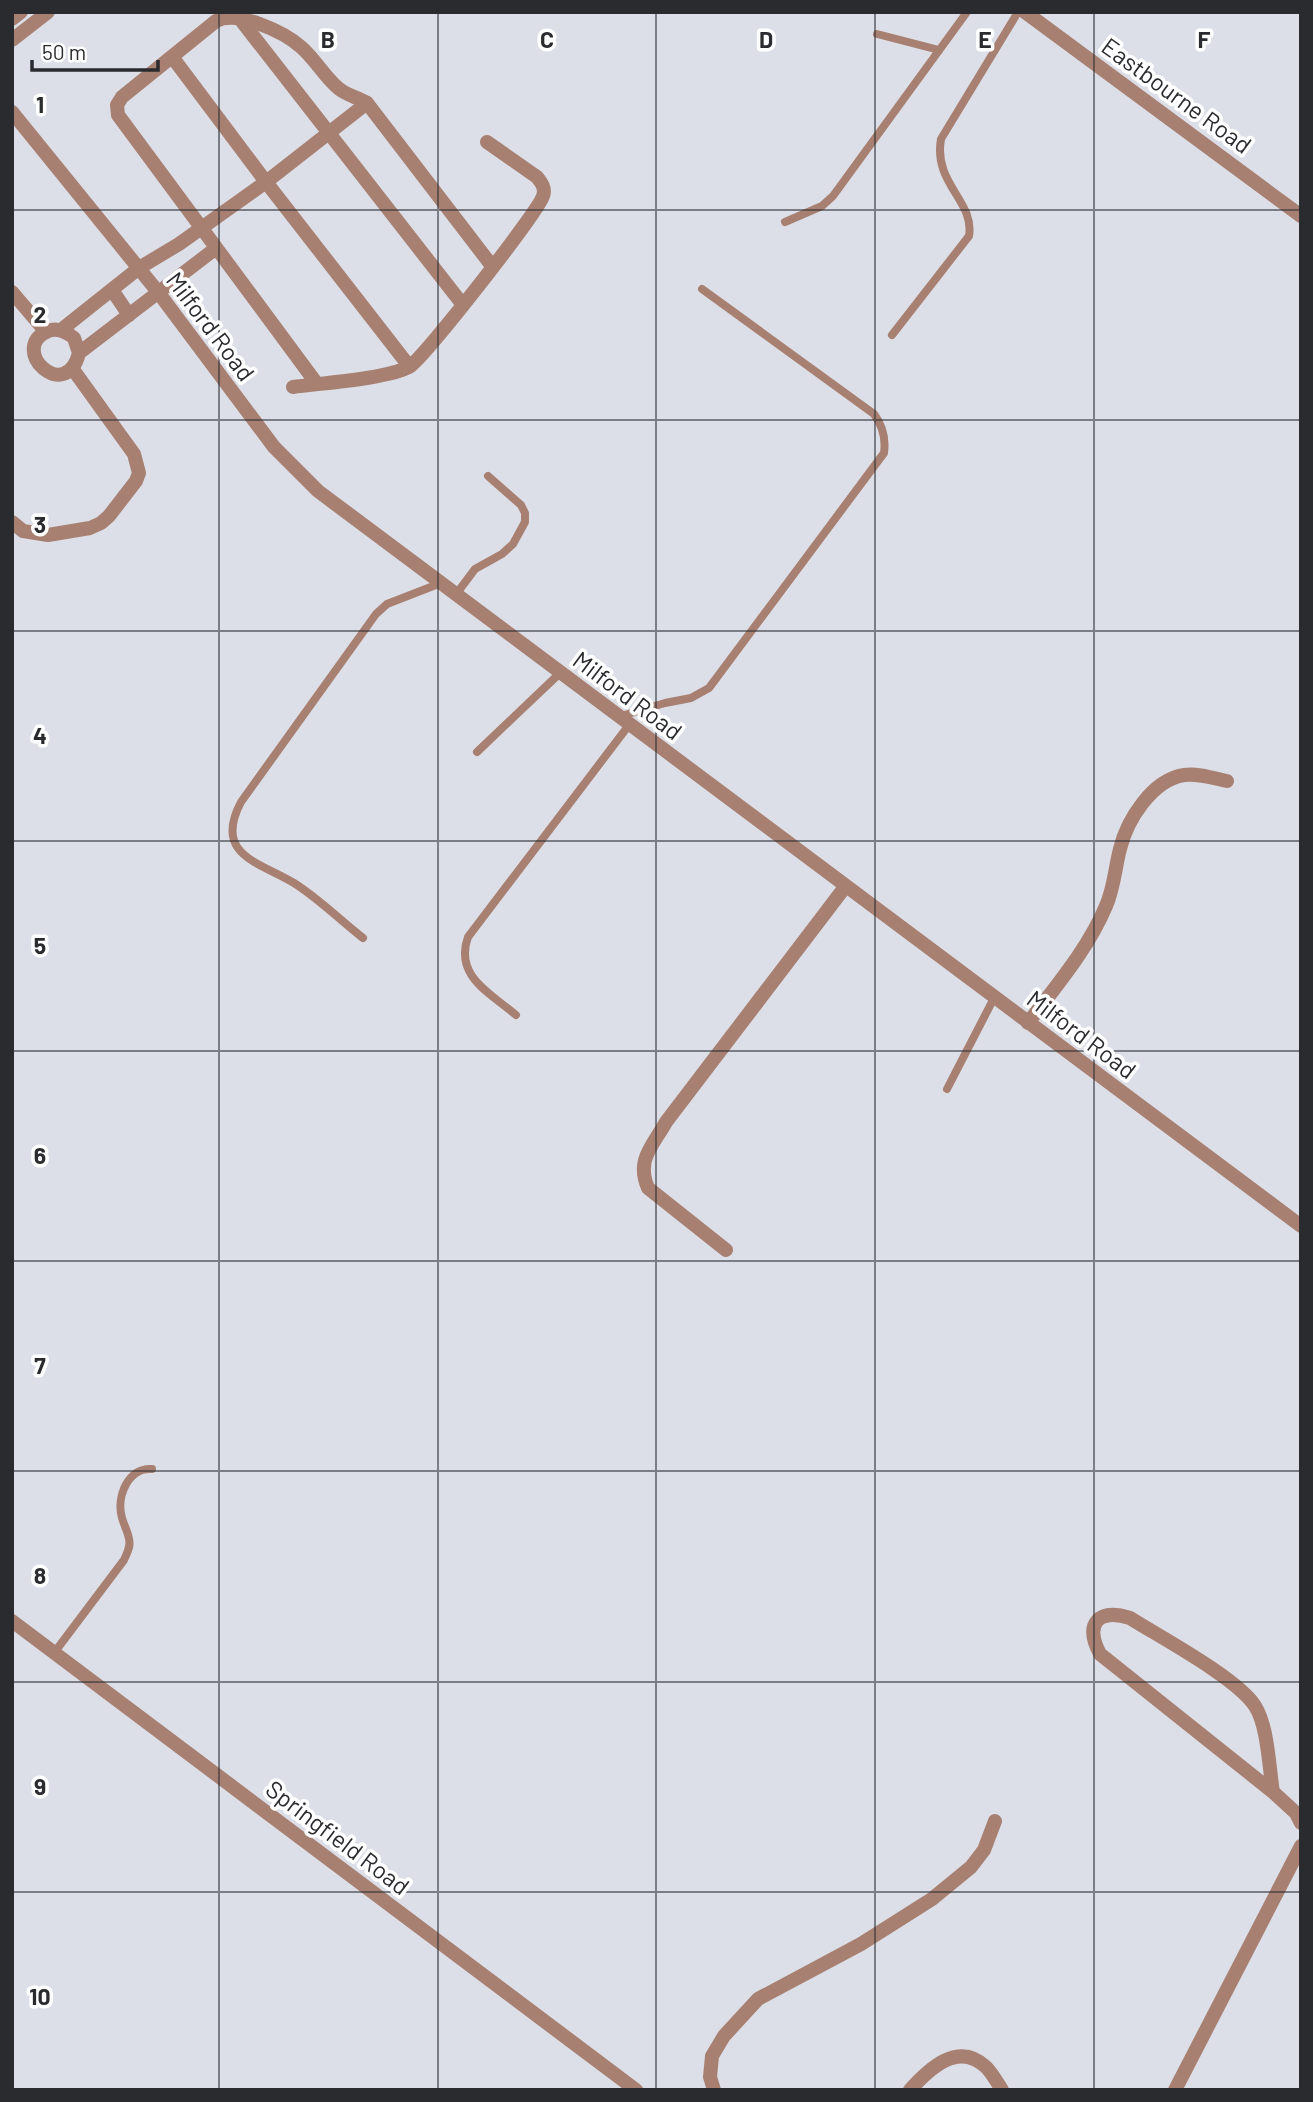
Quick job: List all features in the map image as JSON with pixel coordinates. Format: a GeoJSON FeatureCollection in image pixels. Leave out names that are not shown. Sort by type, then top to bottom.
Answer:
{"type":"FeatureCollection","features":[{"type":"Feature","properties":{"kind":"street"},"geometry":{"type":"LineString","coordinates":[[12,19],[21,12]]}},
{"type":"Feature","properties":{"kind":"street"},"geometry":{"type":"LineString","coordinates":[[12,40],[48,12]]}},
{"type":"Feature","properties":{"kind":"street","name":"Eastbourne Road"},"geometry":{"type":"LineString","coordinates":[[1025,12],[1301,216]]}},
{"type":"Feature","properties":{"kind":"street"},"geometry":{"type":"LineString","coordinates":[[317,384],[118,115],[117,105],[122,97],[216,21],[230,16],[239,18],[259,24],[297,43],[337,87],[367,103],[492,266]]}},
{"type":"Feature","properties":{"kind":"street"},"geometry":{"type":"LineString","coordinates":[[239,18],[463,305]]}},
{"type":"Feature","properties":{"kind":"street"},"geometry":{"type":"LineString","coordinates":[[173,58],[409,366]]}},
{"type":"Feature","properties":{"kind":"street"},"geometry":{"type":"LineString","coordinates":[[215,249],[79,353],[72,368],[63,374],[52,374],[42,369],[36,360],[34,350],[38,339],[112,290],[139,268],[201,229],[367,103]]}},
{"type":"Feature","properties":{"kind":"street","name":"Milford Road"},"geometry":{"type":"LineString","coordinates":[[12,112],[158,292],[289,464],[318,491],[1301,1226]]}},
{"type":"Feature","properties":{"kind":"street"},"geometry":{"type":"LineString","coordinates":[[293,387],[387,374],[409,366],[426,351],[463,305],[540,204],[544,190],[537,177],[487,142]]}},
{"type":"Feature","properties":{"kind":"street"},"geometry":{"type":"LineString","coordinates":[[165,253],[181,274]]}},
{"type":"Feature","properties":{"kind":"street"},"geometry":{"type":"LineString","coordinates":[[112,290],[129,315]]}},
{"type":"Feature","properties":{"kind":"street"},"geometry":{"type":"LineString","coordinates":[[12,292],[53,331],[74,338],[79,353]]}},
{"type":"Feature","properties":{"kind":"street"},"geometry":{"type":"LineString","coordinates":[[12,522],[23,531],[48,535],[90,528],[109,516],[136,481],[139,473],[134,454],[72,368]]}},
{"type":"Feature","properties":{"kind":"street"},"geometry":{"type":"LineString","coordinates":[[1028,1023],[1086,943],[1105,908],[1125,832],[1136,811],[1161,785],[1184,775],[1227,781]]}},
{"type":"Feature","properties":{"kind":"street"},"geometry":{"type":"LineString","coordinates":[[726,1250],[648,1188],[642,1174],[643,1163],[666,1122],[845,887]]}},
{"type":"Feature","properties":{"kind":"street"},"geometry":{"type":"LineString","coordinates":[[1273,1792],[1263,1731],[1256,1708],[1248,1698],[1231,1682],[1130,1618],[1116,1614],[1100,1617],[1093,1626],[1092,1635],[1100,1654],[1273,1792],[1296,1813],[1301,1823]]}},
{"type":"Feature","properties":{"kind":"street","name":"Springfield Road"},"geometry":{"type":"LineString","coordinates":[[12,1621],[636,2090]]}},
{"type":"Feature","properties":{"kind":"street"},"geometry":{"type":"LineString","coordinates":[[714,2090],[710,2077],[712,2056],[724,2036],[758,1999],[776,1987],[861,1944],[932,1899],[971,1867],[984,1850],[995,1821]]}},
{"type":"Feature","properties":{"kind":"street"},"geometry":{"type":"LineString","coordinates":[[1175,2090],[1301,1846]]}},
{"type":"Feature","properties":{"kind":"street"},"geometry":{"type":"LineString","coordinates":[[910,2090],[927,2071],[941,2061],[955,2056],[970,2058],[985,2065],[1002,2090]]}},
{"type":"Feature","properties":{"kind":"lane"},"geometry":{"type":"LineString","coordinates":[[785,222],[821,206],[833,196],[967,12]]}},
{"type":"Feature","properties":{"kind":"lane"},"geometry":{"type":"LineString","coordinates":[[892,335],[970,236],[972,223],[944,175],[940,139],[1018,12]]}},
{"type":"Feature","properties":{"kind":"lane"},"geometry":{"type":"LineString","coordinates":[[877,34],[939,50]]}},
{"type":"Feature","properties":{"kind":"lane"},"geometry":{"type":"LineString","coordinates":[[516,1015],[466,969],[464,950],[468,937],[623,721],[665,703],[691,698],[709,688],[884,453],[882,428],[874,414],[702,289]]}},
{"type":"Feature","properties":{"kind":"lane"},"geometry":{"type":"LineString","coordinates":[[457,593],[475,569],[502,554],[513,544],[525,522],[521,505],[488,476]]}},
{"type":"Feature","properties":{"kind":"lane"},"geometry":{"type":"LineString","coordinates":[[363,938],[295,884],[251,862],[240,852],[232,827],[234,816],[241,802],[376,614],[387,604],[443,582]]}},
{"type":"Feature","properties":{"kind":"lane"},"geometry":{"type":"LineString","coordinates":[[477,752],[560,673]]}},
{"type":"Feature","properties":{"kind":"lane"},"geometry":{"type":"LineString","coordinates":[[947,1089],[994,998]]}},
{"type":"Feature","properties":{"kind":"lane"},"geometry":{"type":"LineString","coordinates":[[54,1653],[124,1560],[130,1541],[121,1517],[122,1495],[129,1479],[137,1471],[152,1469]]}}]}
